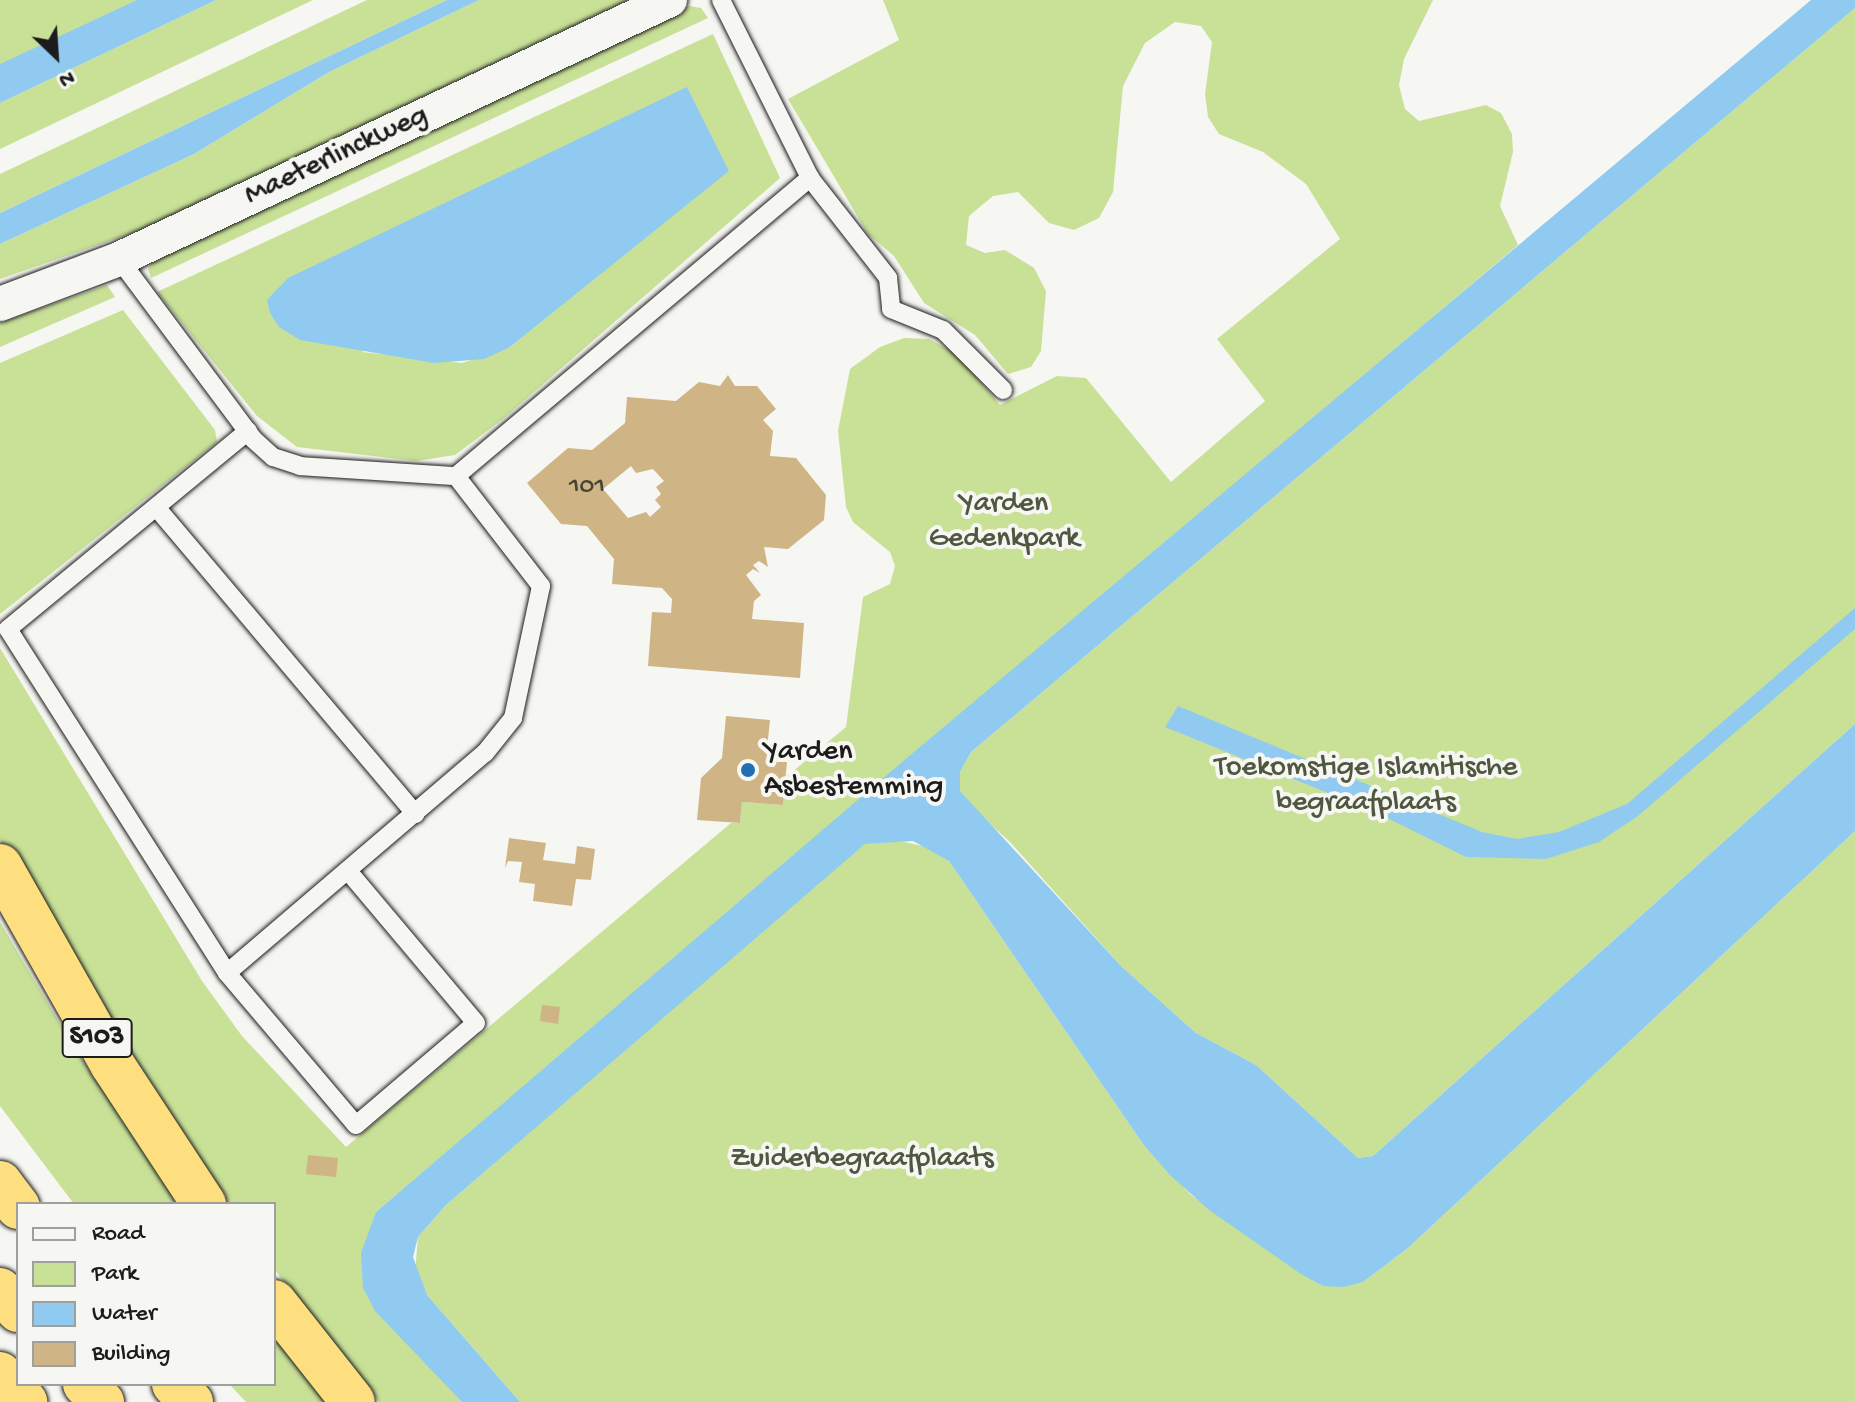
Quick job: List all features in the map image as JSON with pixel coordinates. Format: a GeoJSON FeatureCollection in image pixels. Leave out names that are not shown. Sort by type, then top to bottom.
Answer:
{"type":"FeatureCollection","features":[{"type":"Feature","properties":{"kind":"highway","name":"S103"},"geometry":{"type":"LineString","coordinates":[[0,866],[112,1064],[203,1202]]}},
{"type":"Feature","properties":{"kind":"highway"},"geometry":{"type":"LineString","coordinates":[[0,1183],[16,1204]]}},
{"type":"Feature","properties":{"kind":"highway"},"geometry":{"type":"LineString","coordinates":[[0,1290],[16,1308]]}},
{"type":"Feature","properties":{"kind":"highway"},"geometry":{"type":"LineString","coordinates":[[276,1305],[353,1402]]}},
{"type":"Feature","properties":{"kind":"highway"},"geometry":{"type":"LineString","coordinates":[[0,1374],[25,1402]]}},
{"type":"Feature","properties":{"kind":"highway"},"geometry":{"type":"LineString","coordinates":[[87,1386],[102,1402]]}},
{"type":"Feature","properties":{"kind":"highway"},"geometry":{"type":"LineString","coordinates":[[176,1386],[191,1402]]}},
{"type":"Feature","properties":{"kind":"street","name":"Maeterlinckweg"},"geometry":{"type":"LineString","coordinates":[[0,304],[119,259],[670,0]]}},
{"type":"Feature","properties":{"kind":"lane"},"geometry":{"type":"LineString","coordinates":[[721,0],[810,178],[888,278],[891,309],[943,330],[1003,390]]}},
{"type":"Feature","properties":{"kind":"lane"},"geometry":{"type":"LineString","coordinates":[[119,259],[248,431],[286,464],[456,476],[810,178]]}},
{"type":"Feature","properties":{"kind":"lane"},"geometry":{"type":"LineString","coordinates":[[248,431],[8,629],[227,973],[356,1125],[476,1023],[348,871]]}},
{"type":"Feature","properties":{"kind":"lane"},"geometry":{"type":"LineString","coordinates":[[227,973],[415,814],[507,729],[541,596],[537,575],[456,476]]}},
{"type":"Feature","properties":{"kind":"lane"},"geometry":{"type":"LineString","coordinates":[[156,507],[415,814]]}},
{"type":"Feature","properties":{"kind":"green space"},"geometry":{"type":"Polygon","coordinates":[[[0,0],[158,0],[0,74],[0,0]]]}},
{"type":"Feature","properties":{"kind":"green space"},"geometry":{"type":"Polygon","coordinates":[[[216,0],[313,0],[0,149],[0,103],[216,0]]]}},
{"type":"Feature","properties":{"kind":"green space"},"geometry":{"type":"Polygon","coordinates":[[[367,0],[447,0],[0,213],[0,174],[367,0]]]}},
{"type":"Feature","properties":{"kind":"green space"},"geometry":{"type":"Polygon","coordinates":[[[479,0],[628,0],[138,231],[0,279],[0,244],[194,154],[329,72],[479,0]]]}},
{"type":"Feature","properties":{"kind":"green space","name":"Yarden Gedenkpark"},"geometry":{"type":"Polygon","coordinates":[[[883,0],[1433,0],[1404,59],[1399,85],[1405,109],[1419,121],[1486,105],[1501,113],[1512,134],[1513,152],[1500,206],[1518,245],[376,1212],[429,1365],[462,1402],[379,1402],[276,1272],[276,1202],[225,1202],[0,840],[0,648],[202,981],[242,1036],[346,1147],[731,823],[740,823],[742,802],[783,805],[785,778],[846,727],[863,597],[890,584],[895,566],[890,552],[853,522],[846,507],[838,431],[850,369],[880,347],[904,338],[929,339],[957,354],[1000,405],[1057,376],[1086,378],[1171,482],[1265,401],[1217,339],[1340,239],[1306,184],[1263,152],[1219,134],[1208,117],[1205,94],[1212,42],[1201,26],[1175,22],[1145,43],[1123,86],[1113,192],[1099,218],[1074,230],[1049,223],[1018,192],[993,196],[969,216],[966,245],[985,253],[1005,250],[1034,268],[1046,291],[1041,351],[1031,367],[1008,374],[975,335],[924,303],[894,256],[868,234],[788,99],[899,40],[883,0]]]}},
{"type":"Feature","properties":{"kind":"green space"},"geometry":{"type":"Polygon","coordinates":[[[689,6],[701,8],[708,18],[151,278],[148,269],[155,258],[689,6]]]}},
{"type":"Feature","properties":{"kind":"green space","name":"Toekomstige Islamitische begraafplaats"},"geometry":{"type":"Polygon","coordinates":[[[1855,8],[1855,724],[1373,1156],[1358,1158],[1256,1065],[1196,1033],[1122,967],[1009,841],[972,808],[960,791],[960,772],[971,752],[1855,8]]]}},
{"type":"Feature","properties":{"kind":"green space"},"geometry":{"type":"Polygon","coordinates":[[[713,34],[780,178],[503,419],[455,455],[416,461],[297,447],[257,416],[157,292],[713,34]],[[728,171],[362,352],[462,363],[510,347],[728,171]]]}},
{"type":"Feature","properties":{"kind":"green space"},"geometry":{"type":"Polygon","coordinates":[[[107,285],[115,297],[0,347],[0,323],[107,285]]]}},
{"type":"Feature","properties":{"kind":"green space"},"geometry":{"type":"Polygon","coordinates":[[[123,310],[215,430],[217,442],[0,614],[0,363],[123,310]]]}},
{"type":"Feature","properties":{"kind":"green space","name":"Zuiderbegraafplaats"},"geometry":{"type":"Polygon","coordinates":[[[1855,831],[1855,1402],[520,1402],[427,1295],[415,1272],[418,1237],[446,1205],[839,863],[865,844],[895,840],[932,848],[949,861],[1143,1144],[1191,1195],[1323,1286],[1363,1282],[1408,1248],[1855,831]]]}},
{"type":"Feature","properties":{"kind":"green space"},"geometry":{"type":"Polygon","coordinates":[[[0,922],[76,1051],[178,1202],[72,1202],[0,1106],[0,922]]]}},
{"type":"Feature","properties":{"kind":"green space"},"geometry":{"type":"Polygon","coordinates":[[[276,1330],[335,1402],[246,1402],[231,1386],[276,1386],[276,1330]]]}},
{"type":"Feature","properties":{"kind":"water"},"geometry":{"type":"Polygon","coordinates":[[[137,0],[216,0],[0,103],[0,64],[137,0]]]}},
{"type":"Feature","properties":{"kind":"water"},"geometry":{"type":"Polygon","coordinates":[[[447,0],[479,0],[329,72],[194,154],[0,244],[0,213],[447,0]]]}},
{"type":"Feature","properties":{"kind":"water"},"geometry":{"type":"Polygon","coordinates":[[[1811,0],[1855,0],[1855,8],[971,752],[960,772],[960,791],[1122,967],[1196,1033],[1256,1065],[1358,1158],[1373,1156],[1855,724],[1855,831],[1408,1248],[1363,1282],[1343,1287],[1323,1286],[1301,1274],[1209,1210],[1170,1175],[1143,1144],[949,861],[913,841],[865,844],[446,1205],[418,1237],[413,1257],[427,1295],[520,1402],[462,1402],[375,1311],[363,1288],[361,1253],[376,1212],[908,757],[1811,0]]]}},
{"type":"Feature","properties":{"kind":"water"},"geometry":{"type":"Polygon","coordinates":[[[687,87],[729,171],[510,347],[484,359],[434,363],[300,340],[279,327],[270,313],[267,300],[288,278],[687,87]]]}},
{"type":"Feature","properties":{"kind":"water"},"geometry":{"type":"Polygon","coordinates":[[[1855,608],[1855,629],[1638,816],[1599,842],[1546,859],[1466,857],[1377,813],[1165,727],[1178,706],[1482,832],[1517,839],[1559,832],[1627,804],[1855,608]]]}},
{"type":"Feature","properties":{"kind":"building"},"geometry":{"type":"Polygon","coordinates":[[[728,375],[735,386],[757,386],[776,409],[763,420],[773,431],[770,456],[796,458],[826,495],[824,520],[788,549],[764,547],[768,567],[759,561],[753,565],[760,573],[753,569],[746,575],[761,595],[754,601],[752,619],[804,623],[800,678],[648,666],[652,612],[671,613],[672,599],[662,588],[612,584],[614,559],[587,526],[561,524],[527,483],[568,448],[592,450],[625,423],[627,397],[676,401],[699,382],[720,386],[728,375]],[[631,466],[603,489],[628,518],[646,512],[650,517],[661,507],[655,500],[661,494],[656,487],[664,481],[653,469],[636,473],[631,466]]]}},
{"type":"Feature","properties":{"kind":"building","name":"Yarden Asbestemming"},"geometry":{"type":"Polygon","coordinates":[[[726,716],[770,720],[767,749],[777,762],[787,762],[783,805],[742,802],[740,823],[697,820],[701,778],[722,758],[726,716]]]}},
{"type":"Feature","properties":{"kind":"building"},"geometry":{"type":"Polygon","coordinates":[[[509,838],[546,843],[543,860],[575,864],[577,846],[595,849],[591,880],[576,879],[572,906],[533,901],[535,884],[519,882],[522,862],[508,861],[505,868],[509,838]]]}},
{"type":"Feature","properties":{"kind":"building"},"geometry":{"type":"Polygon","coordinates":[[[542,1005],[560,1007],[558,1024],[540,1021],[542,1005]]]}},
{"type":"Feature","properties":{"kind":"building"},"geometry":{"type":"Polygon","coordinates":[[[308,1155],[338,1158],[336,1177],[306,1174],[308,1155]]]}},
{"type":"Feature","properties":{"kind":"place","name":"Yarden Asbestemming"},"geometry":{"type":"Point","coordinates":[748,770]}}]}
